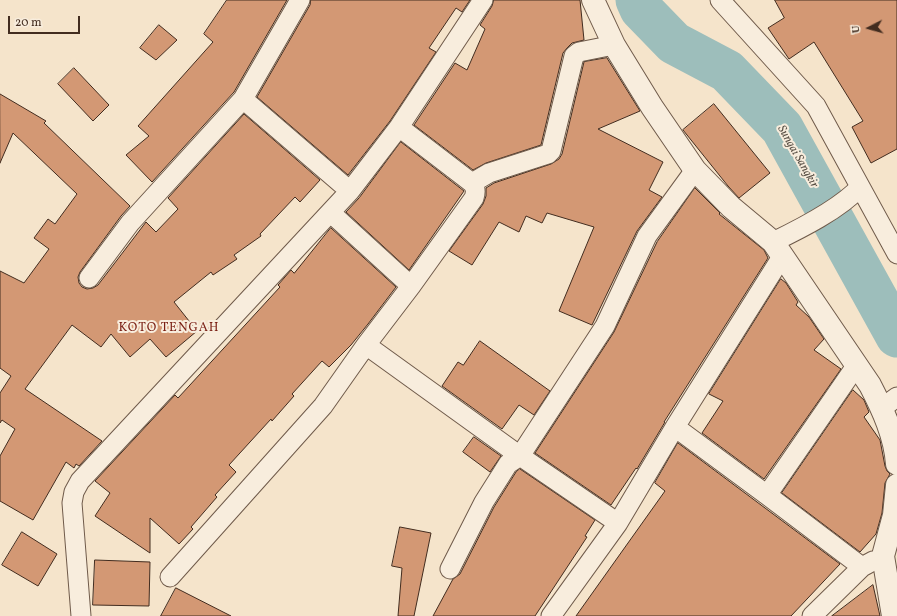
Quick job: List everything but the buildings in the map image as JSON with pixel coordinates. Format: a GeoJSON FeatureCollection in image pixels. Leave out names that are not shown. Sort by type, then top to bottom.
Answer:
{"type":"FeatureCollection","features":[{"type":"Feature","properties":{"kind":"street"},"geometry":{"type":"LineString","coordinates":[[89,278],[130,223],[243,98],[300,0]]}},
{"type":"Feature","properties":{"kind":"street"},"geometry":{"type":"LineString","coordinates":[[81,616],[72,503],[74,492],[80,481],[350,191],[399,128],[483,0]]}},
{"type":"Feature","properties":{"kind":"street"},"geometry":{"type":"LineString","coordinates":[[593,0],[614,45],[652,107],[695,170],[731,207],[778,248],[870,385],[892,401],[897,464]]}},
{"type":"Feature","properties":{"kind":"street"},"geometry":{"type":"LineString","coordinates":[[720,0],[816,106],[855,192],[897,254]]}},
{"type":"Feature","properties":{"kind":"street"},"geometry":{"type":"LineString","coordinates":[[472,183],[489,173],[548,154],[574,56],[579,52],[614,45]]}},
{"type":"Feature","properties":{"kind":"street"},"geometry":{"type":"LineString","coordinates":[[243,98],[350,191]]}},
{"type":"Feature","properties":{"kind":"street"},"geometry":{"type":"LineString","coordinates":[[170,577],[324,406],[366,344],[411,286],[474,198],[476,193],[475,187],[472,183],[399,128]]}},
{"type":"Feature","properties":{"kind":"street"},"geometry":{"type":"LineString","coordinates":[[450,569],[484,502],[508,464],[520,456],[605,326],[647,236],[695,170]]}},
{"type":"Feature","properties":{"kind":"street"},"geometry":{"type":"LineString","coordinates":[[551,616],[618,523],[778,248],[800,229],[855,192]]}},
{"type":"Feature","properties":{"kind":"street"},"geometry":{"type":"LineString","coordinates":[[331,213],[411,286]]}},
{"type":"Feature","properties":{"kind":"street"},"geometry":{"type":"LineString","coordinates":[[366,344],[520,456],[618,523]]}},
{"type":"Feature","properties":{"kind":"street"},"geometry":{"type":"LineString","coordinates":[[767,495],[856,366]]}},
{"type":"Feature","properties":{"kind":"street"},"geometry":{"type":"LineString","coordinates":[[674,427],[862,567]]}},
{"type":"Feature","properties":{"kind":"street"},"geometry":{"type":"LineString","coordinates":[[893,616],[883,556],[894,515],[897,485]]}},
{"type":"Feature","properties":{"kind":"street"},"geometry":{"type":"LineString","coordinates":[[812,616],[862,567],[883,556]]}},
{"type":"Feature","properties":{"kind":"waterway","name":"Sungai Sangkir"},"geometry":{"type":"LineString","coordinates":[[637,0],[641,9],[674,43],[727,71],[782,128],[897,336]]}},
{"type":"Feature","properties":{"kind":"district","name":"KOTO TENGAH"},"geometry":{"type":"Point","coordinates":[169,329]}}]}
